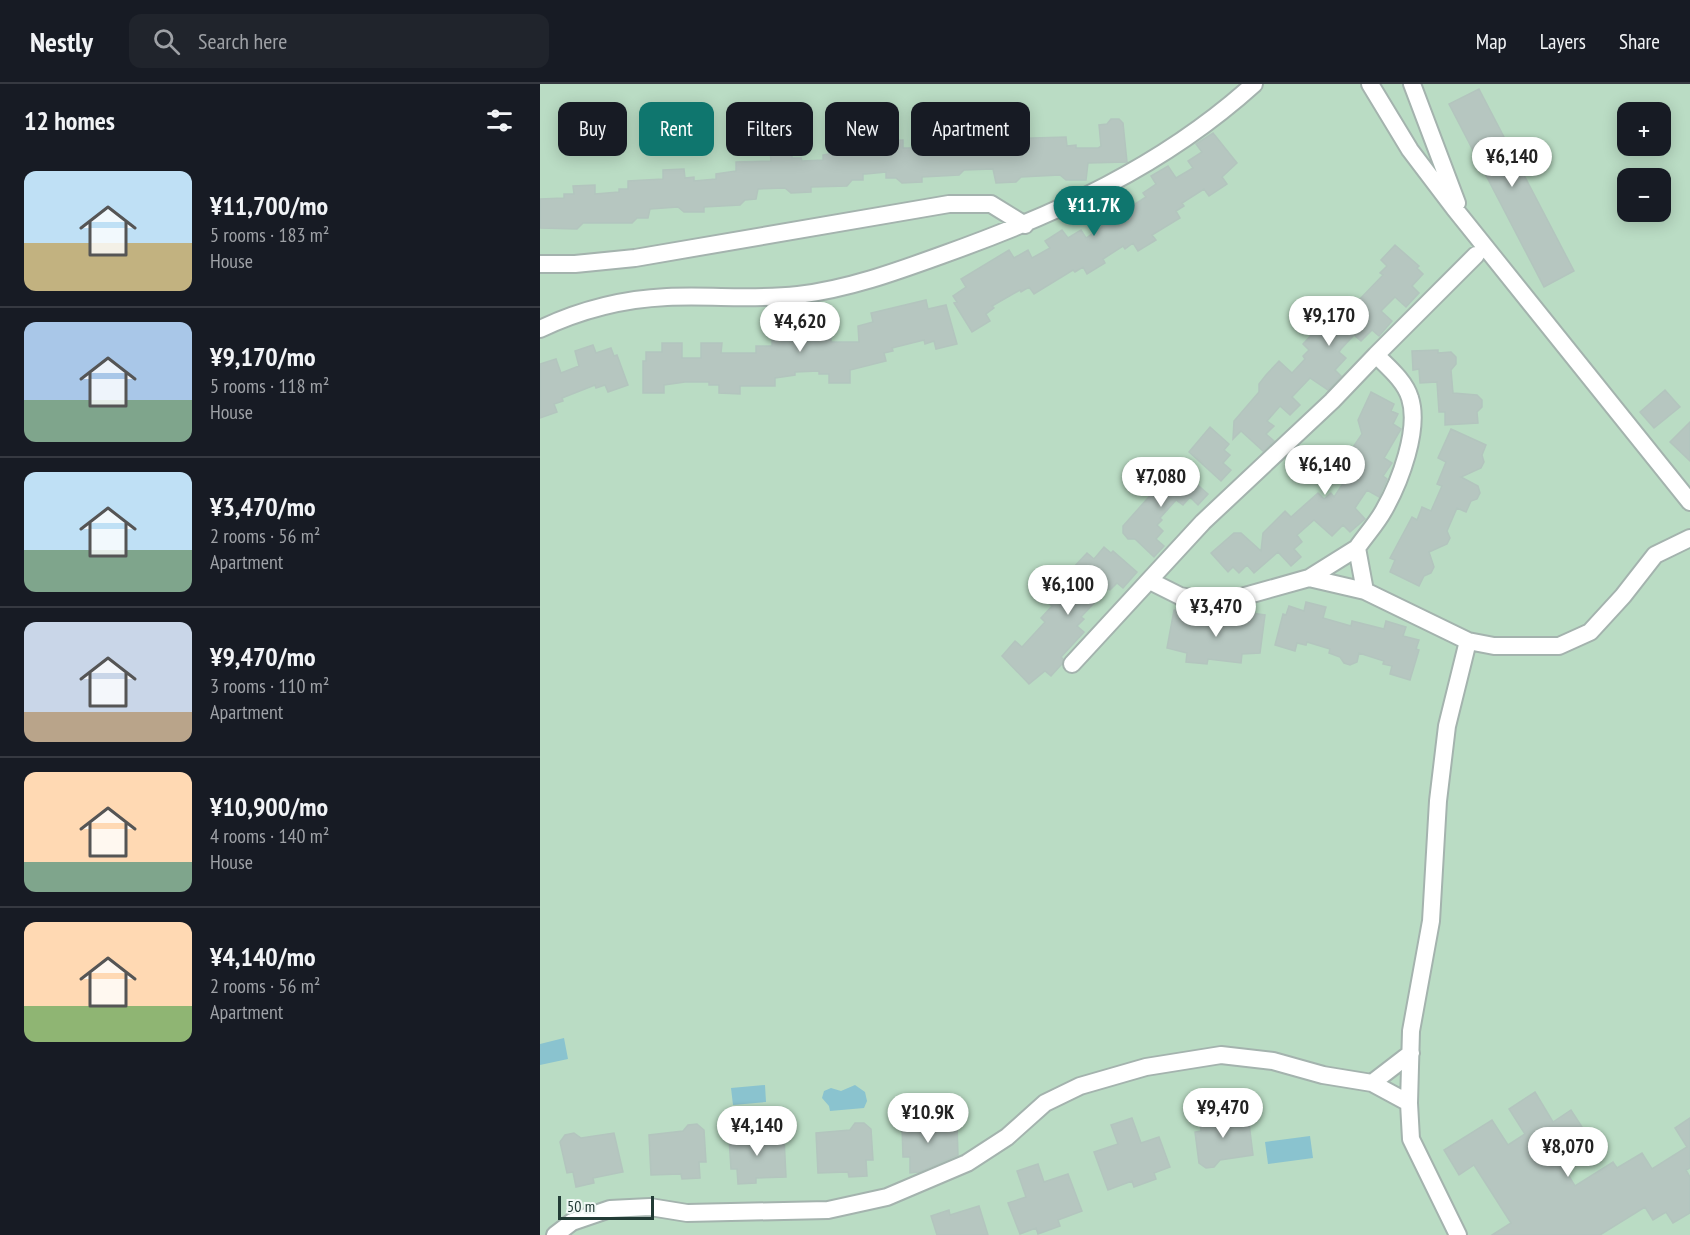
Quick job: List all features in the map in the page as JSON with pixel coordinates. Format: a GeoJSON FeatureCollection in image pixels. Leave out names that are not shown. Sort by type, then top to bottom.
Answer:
{"type":"FeatureCollection","features":[{"type":"Feature","properties":{"kind":"street"},"geometry":{"type":"LineString","coordinates":[[540,329],[596,308],[642,299],[688,296],[771,297],[829,290],[885,275],[1025,225],[1086,198],[1154,159],[1210,120],[1254,84]]}},
{"type":"Feature","properties":{"kind":"street"},"geometry":{"type":"LineString","coordinates":[[1370,84],[1410,150],[1690,502]]}},
{"type":"Feature","properties":{"kind":"street"},"geometry":{"type":"LineString","coordinates":[[1412,84],[1464,220]]}},
{"type":"Feature","properties":{"kind":"street"},"geometry":{"type":"LineString","coordinates":[[540,264],[574,264],[635,258],[949,204],[991,204],[1025,225]]}},
{"type":"Feature","properties":{"kind":"street"},"geometry":{"type":"LineString","coordinates":[[1072,664],[1203,522],[1332,401],[1476,255]]}},
{"type":"Feature","properties":{"kind":"street"},"geometry":{"type":"LineString","coordinates":[[1150,581],[1180,596],[1220,603],[1309,578],[1357,548],[1384,510],[1404,463],[1413,425],[1410,397],[1395,373],[1376,355]]}},
{"type":"Feature","properties":{"kind":"street"},"geometry":{"type":"LineString","coordinates":[[1309,578],[1365,591],[1468,641],[1494,646],[1559,646],[1590,632],[1623,596],[1655,555],[1690,538]]}},
{"type":"Feature","properties":{"kind":"street"},"geometry":{"type":"LineString","coordinates":[[1357,548],[1365,591]]}},
{"type":"Feature","properties":{"kind":"street"},"geometry":{"type":"LineString","coordinates":[[1458,1235],[1411,1139],[1409,1103],[1411,1031],[1431,921],[1438,801],[1447,726],[1468,641]]}},
{"type":"Feature","properties":{"kind":"street"},"geometry":{"type":"LineString","coordinates":[[1372,1083],[1411,1053]]}},
{"type":"Feature","properties":{"kind":"street"},"geometry":{"type":"LineString","coordinates":[[555,1235],[572,1222],[610,1209],[650,1207],[687,1213],[828,1210],[887,1197],[967,1164],[1007,1137],[1045,1103],[1080,1086],[1146,1066],[1221,1055],[1273,1061],[1323,1075],[1372,1083],[1409,1103]]}},
{"type":"Feature","properties":{"kind":"green space"},"geometry":{"type":"Polygon","coordinates":[[[540,84],[1690,84],[1690,1235],[540,1235],[540,84]]]}},
{"type":"Feature","properties":{"kind":"water"},"geometry":{"type":"Polygon","coordinates":[[[564,1038],[568,1059],[540,1065],[540,1044],[564,1038]]]}},
{"type":"Feature","properties":{"kind":"water"},"geometry":{"type":"Polygon","coordinates":[[[765,1085],[766,1102],[733,1105],[731,1088],[765,1085]]]}},
{"type":"Feature","properties":{"kind":"water"},"geometry":{"type":"Polygon","coordinates":[[[855,1085],[865,1092],[867,1101],[864,1108],[830,1111],[822,1098],[824,1091],[831,1088],[841,1091],[855,1085]]]}},
{"type":"Feature","properties":{"kind":"water"},"geometry":{"type":"Polygon","coordinates":[[[1310,1136],[1313,1158],[1268,1164],[1265,1142],[1310,1136]]]}},
{"type":"Feature","properties":{"kind":"building"},"geometry":{"type":"Polygon","coordinates":[[[1479,89],[1574,271],[1544,287],[1449,104],[1479,89]]]}},
{"type":"Feature","properties":{"kind":"building"},"geometry":{"type":"Polygon","coordinates":[[[1111,119],[1119,119],[1123,123],[1127,162],[1088,163],[1086,180],[1066,180],[1060,175],[1021,177],[1016,182],[996,183],[993,169],[964,170],[959,175],[922,177],[922,182],[902,183],[896,178],[886,178],[886,172],[863,174],[863,180],[852,180],[847,186],[811,187],[811,192],[791,193],[785,188],[758,189],[756,199],[745,200],[740,205],[704,207],[704,212],[684,212],[678,207],[650,209],[648,218],[637,218],[632,223],[583,223],[577,229],[540,228],[540,199],[564,198],[564,194],[574,194],[573,186],[595,185],[595,194],[619,192],[619,189],[628,189],[628,181],[663,179],[663,170],[684,169],[685,178],[694,177],[694,181],[716,179],[716,174],[736,171],[736,162],[771,161],[770,156],[792,156],[792,158],[801,158],[802,161],[823,160],[825,155],[899,156],[899,140],[903,140],[903,148],[911,148],[911,156],[1030,156],[1030,138],[1066,137],[1067,146],[1098,148],[1101,146],[1099,125],[1107,124],[1111,119]]]}},
{"type":"Feature","properties":{"kind":"building"},"geometry":{"type":"Polygon","coordinates":[[[1213,133],[1237,163],[1222,177],[1227,184],[1209,196],[1204,189],[1182,203],[1184,206],[1176,211],[1180,218],[1152,235],[1156,240],[1138,251],[1133,243],[1125,249],[1123,246],[1103,259],[1105,263],[1087,274],[1083,267],[1075,272],[1073,270],[1034,294],[1029,287],[1021,292],[1020,290],[992,306],[994,308],[986,314],[990,321],[972,332],[954,303],[957,302],[953,296],[966,287],[961,279],[1009,250],[1014,258],[1028,250],[1032,258],[1050,248],[1045,241],[1062,230],[1068,238],[1081,230],[1086,238],[1102,227],[1096,217],[1113,207],[1118,215],[1146,197],[1143,193],[1156,184],[1151,176],[1168,166],[1176,178],[1193,168],[1188,161],[1202,152],[1196,144],[1213,133]]]}},
{"type":"Feature","properties":{"kind":"building"},"geometry":{"type":"Polygon","coordinates":[[[1395,245],[1419,266],[1417,268],[1423,274],[1412,286],[1419,293],[1406,307],[1395,297],[1381,311],[1392,321],[1379,336],[1372,330],[1361,341],[1354,335],[1339,352],[1346,358],[1335,370],[1341,376],[1328,390],[1310,378],[1292,397],[1300,405],[1290,415],[1280,406],[1267,421],[1274,426],[1266,434],[1274,441],[1263,451],[1241,431],[1233,439],[1234,421],[1259,392],[1259,384],[1266,375],[1279,361],[1292,373],[1305,359],[1303,356],[1309,350],[1303,344],[1343,300],[1349,306],[1356,299],[1358,301],[1383,275],[1380,273],[1387,266],[1381,260],[1395,245]]]}},
{"type":"Feature","properties":{"kind":"building"},"geometry":{"type":"Polygon","coordinates":[[[926,300],[928,309],[946,305],[957,344],[936,349],[934,341],[925,344],[924,340],[892,348],[893,351],[884,353],[886,361],[850,370],[850,383],[829,383],[829,374],[819,374],[819,371],[795,372],[795,375],[775,378],[775,386],[740,386],[740,394],[719,393],[719,385],[709,385],[709,382],[664,385],[664,393],[643,393],[643,361],[646,361],[646,352],[662,352],[662,343],[682,343],[682,358],[701,358],[701,343],[722,343],[721,353],[756,353],[756,346],[772,346],[772,336],[811,336],[811,333],[831,332],[831,342],[859,342],[858,326],[873,322],[871,313],[926,300]]]}},
{"type":"Feature","properties":{"kind":"building"},"geometry":{"type":"Polygon","coordinates":[[[593,345],[596,353],[611,348],[614,356],[617,355],[628,385],[608,392],[605,385],[596,388],[595,385],[562,398],[563,401],[554,404],[557,412],[540,418],[540,364],[556,359],[561,373],[579,366],[575,351],[593,345]]]}},
{"type":"Feature","properties":{"kind":"building"},"geometry":{"type":"Polygon","coordinates":[[[1438,350],[1438,353],[1451,352],[1456,357],[1456,364],[1451,370],[1453,393],[1477,395],[1482,400],[1482,407],[1477,412],[1478,423],[1445,425],[1445,412],[1439,412],[1437,382],[1420,383],[1419,369],[1413,370],[1412,351],[1438,350]]]}},
{"type":"Feature","properties":{"kind":"building"},"geometry":{"type":"Polygon","coordinates":[[[1665,390],[1680,407],[1654,428],[1640,412],[1665,390]]]}},
{"type":"Feature","properties":{"kind":"building"},"geometry":{"type":"Polygon","coordinates":[[[1371,392],[1394,404],[1391,411],[1398,414],[1393,424],[1401,429],[1384,458],[1392,463],[1383,476],[1387,479],[1379,497],[1367,490],[1355,508],[1365,519],[1350,532],[1343,525],[1332,536],[1314,520],[1297,535],[1302,542],[1294,549],[1301,557],[1291,566],[1278,552],[1254,573],[1247,565],[1239,573],[1233,567],[1228,572],[1211,553],[1234,533],[1241,533],[1261,551],[1263,533],[1285,511],[1291,517],[1318,493],[1324,499],[1331,493],[1334,497],[1352,470],[1349,468],[1354,461],[1347,456],[1362,434],[1358,420],[1371,392]]]}},
{"type":"Feature","properties":{"kind":"building"},"geometry":{"type":"Polygon","coordinates":[[[1690,422],[1690,461],[1670,442],[1690,422]]]}},
{"type":"Feature","properties":{"kind":"building"},"geometry":{"type":"Polygon","coordinates":[[[1210,427],[1229,444],[1224,450],[1230,455],[1223,463],[1231,470],[1221,481],[1189,452],[1210,427]]]}},
{"type":"Feature","properties":{"kind":"building"},"geometry":{"type":"Polygon","coordinates":[[[1451,429],[1486,445],[1481,468],[1461,477],[1478,486],[1480,493],[1477,499],[1471,501],[1466,512],[1457,508],[1447,531],[1450,538],[1447,544],[1429,552],[1434,567],[1431,573],[1424,576],[1419,586],[1390,572],[1395,560],[1390,558],[1412,517],[1417,520],[1422,507],[1431,511],[1442,486],[1437,484],[1446,462],[1438,458],[1451,429]]]}},
{"type":"Feature","properties":{"kind":"building"},"geometry":{"type":"Polygon","coordinates":[[[1175,465],[1208,494],[1198,505],[1190,497],[1183,505],[1176,500],[1160,518],[1162,520],[1157,525],[1163,531],[1156,539],[1164,546],[1154,557],[1135,539],[1128,539],[1123,533],[1123,526],[1155,490],[1152,488],[1175,465]]]}},
{"type":"Feature","properties":{"kind":"building"},"geometry":{"type":"Polygon","coordinates":[[[1104,547],[1111,553],[1113,551],[1137,572],[1123,588],[1117,583],[1110,590],[1108,588],[1081,617],[1084,619],[1077,626],[1084,632],[1061,657],[1062,664],[1051,676],[1045,671],[1029,684],[1002,656],[1015,641],[1022,647],[1045,622],[1041,618],[1052,606],[1045,600],[1058,585],[1069,595],[1085,578],[1073,568],[1087,553],[1094,559],[1104,547]]]}},
{"type":"Feature","properties":{"kind":"building"},"geometry":{"type":"Polygon","coordinates":[[[1306,602],[1326,607],[1323,618],[1351,626],[1352,621],[1384,629],[1386,621],[1406,627],[1403,636],[1419,640],[1416,649],[1419,650],[1410,680],[1390,674],[1392,666],[1383,664],[1384,661],[1359,653],[1357,662],[1350,665],[1344,663],[1340,657],[1329,653],[1330,649],[1307,642],[1306,645],[1297,643],[1295,651],[1275,645],[1283,614],[1286,615],[1289,606],[1304,611],[1306,602]]]}},
{"type":"Feature","properties":{"kind":"building"},"geometry":{"type":"Polygon","coordinates":[[[1174,610],[1194,612],[1193,622],[1227,625],[1228,620],[1244,622],[1245,612],[1265,615],[1260,653],[1242,654],[1241,663],[1208,659],[1207,664],[1186,662],[1187,653],[1167,648],[1174,610]]]}},
{"type":"Feature","properties":{"kind":"building"},"geometry":{"type":"Polygon","coordinates":[[[1535,1092],[1553,1122],[1571,1110],[1584,1130],[1553,1150],[1575,1186],[1613,1162],[1617,1168],[1642,1153],[1652,1169],[1687,1147],[1675,1128],[1690,1118],[1690,1168],[1686,1170],[1690,1177],[1690,1213],[1673,1223],[1666,1212],[1653,1220],[1645,1207],[1600,1235],[1492,1235],[1511,1223],[1474,1165],[1459,1175],[1444,1150],[1492,1120],[1508,1145],[1525,1134],[1509,1109],[1535,1092]]]}},
{"type":"Feature","properties":{"kind":"building"},"geometry":{"type":"Polygon","coordinates":[[[1218,1113],[1218,1118],[1248,1115],[1253,1155],[1220,1160],[1214,1167],[1206,1168],[1199,1163],[1195,1132],[1201,1131],[1199,1115],[1218,1113]]]}},
{"type":"Feature","properties":{"kind":"building"},"geometry":{"type":"Polygon","coordinates":[[[1132,1118],[1141,1143],[1159,1137],[1170,1167],[1154,1173],[1156,1179],[1134,1187],[1132,1181],[1108,1190],[1094,1152],[1118,1144],[1111,1125],[1132,1118]]]}},
{"type":"Feature","properties":{"kind":"building"},"geometry":{"type":"Polygon","coordinates":[[[908,1119],[916,1119],[923,1125],[957,1125],[958,1155],[919,1172],[910,1173],[910,1157],[903,1157],[902,1126],[908,1119]]]}},
{"type":"Feature","properties":{"kind":"building"},"geometry":{"type":"Polygon","coordinates":[[[855,1123],[864,1123],[871,1129],[873,1160],[866,1160],[867,1176],[849,1177],[848,1172],[818,1173],[816,1133],[850,1130],[855,1123]]]}},
{"type":"Feature","properties":{"kind":"building"},"geometry":{"type":"Polygon","coordinates":[[[697,1124],[704,1130],[706,1162],[699,1162],[700,1178],[682,1179],[681,1174],[651,1175],[649,1135],[683,1131],[688,1125],[697,1124]]]}},
{"type":"Feature","properties":{"kind":"building"},"geometry":{"type":"Polygon","coordinates":[[[735,1131],[744,1131],[750,1137],[784,1137],[786,1177],[756,1178],[756,1183],[738,1184],[737,1169],[731,1169],[729,1138],[735,1131]]]}},
{"type":"Feature","properties":{"kind":"building"},"geometry":{"type":"Polygon","coordinates":[[[574,1133],[581,1138],[614,1133],[623,1172],[593,1178],[594,1183],[576,1187],[573,1172],[567,1173],[560,1142],[565,1135],[574,1133]]]}},
{"type":"Feature","properties":{"kind":"building"},"geometry":{"type":"Polygon","coordinates":[[[1038,1164],[1044,1182],[1068,1174],[1082,1211],[1058,1220],[1060,1226],[1038,1234],[1036,1228],[1020,1234],[1008,1203],[1026,1197],[1017,1171],[1038,1164]]]}},
{"type":"Feature","properties":{"kind":"building"},"geometry":{"type":"Polygon","coordinates":[[[979,1206],[988,1235],[937,1235],[931,1216],[949,1210],[950,1215],[979,1206]]]}}]}
